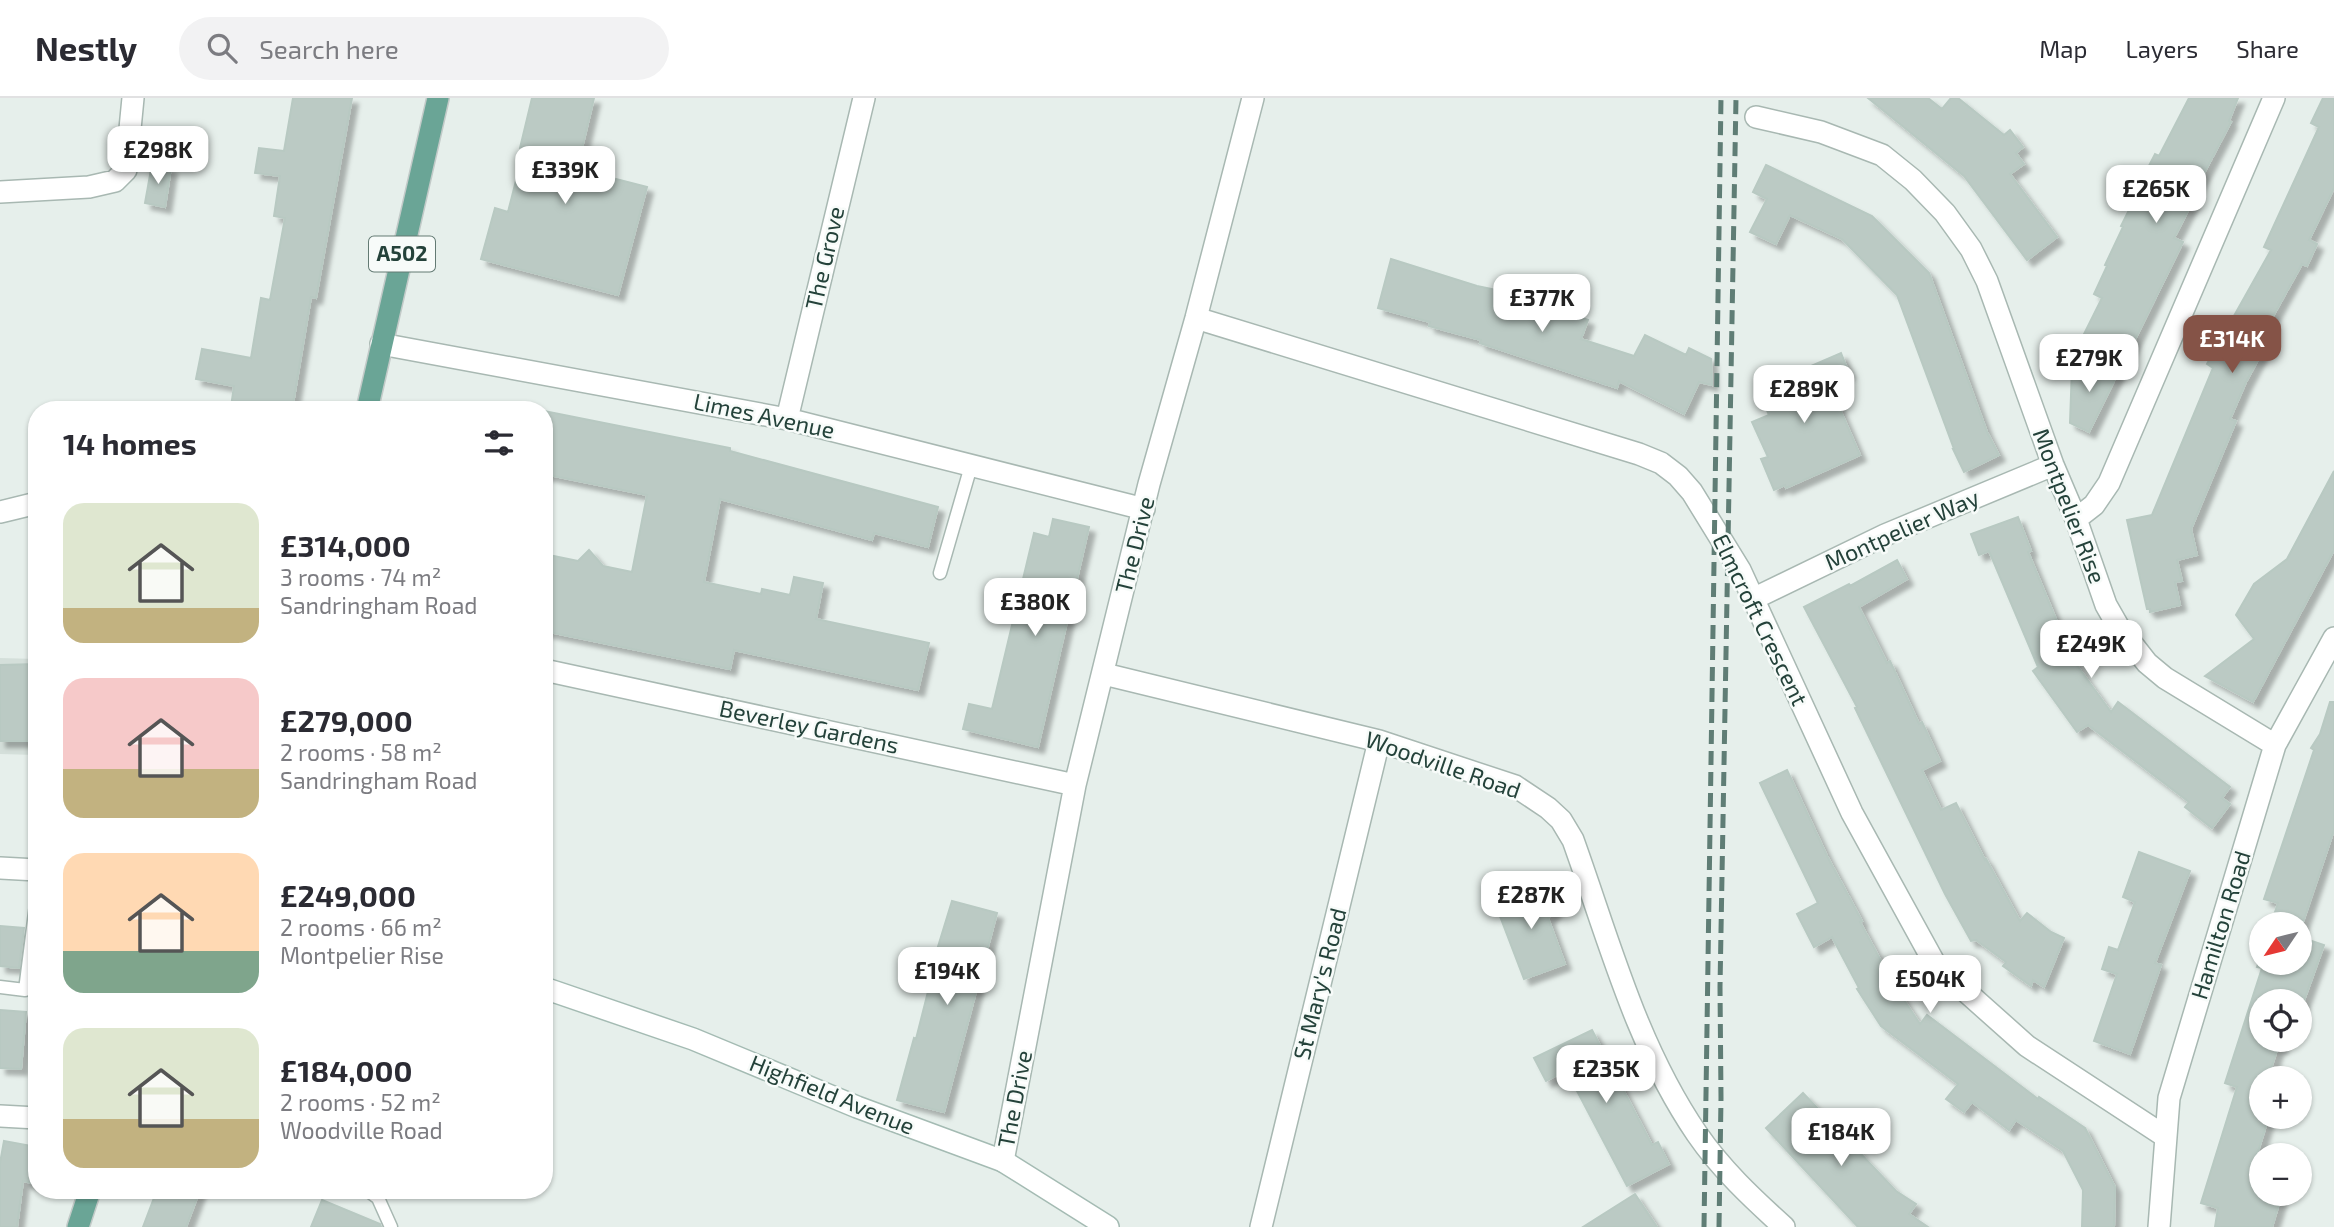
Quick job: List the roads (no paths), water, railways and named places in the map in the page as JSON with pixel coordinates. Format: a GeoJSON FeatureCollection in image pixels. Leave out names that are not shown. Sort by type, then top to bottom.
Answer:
{"type":"FeatureCollection","features":[{"type":"Feature","properties":{"kind":"main road","name":"A502"},"geometry":{"type":"LineString","coordinates":[[369,401],[438,98]]}},
{"type":"Feature","properties":{"kind":"main road"},"geometry":{"type":"LineString","coordinates":[[78,1227],[87,1199]]}},
{"type":"Feature","properties":{"kind":"street"},"geometry":{"type":"LineString","coordinates":[[0,192],[89,187],[115,181],[126,170],[132,98]]}},
{"type":"Feature","properties":{"kind":"street","name":"The Grove"},"geometry":{"type":"LineString","coordinates":[[787,419],[864,98]]}},
{"type":"Feature","properties":{"kind":"street","name":"The Drive"},"geometry":{"type":"LineString","coordinates":[[1003,1161],[1075,785],[1143,509],[1253,98]]}},
{"type":"Feature","properties":{"kind":"street"},"geometry":{"type":"LineString","coordinates":[[2076,519],[2094,505],[2109,483],[2274,98]]}},
{"type":"Feature","properties":{"kind":"street","name":"Montpelier Rise"},"geometry":{"type":"LineString","coordinates":[[1756,117],[1821,132],[1882,155],[1913,180],[1945,213],[1972,249],[1987,281],[2106,605],[2118,626],[2132,645],[2165,678],[2275,745]]}},
{"type":"Feature","properties":{"kind":"street","name":"Elmcroft Crescent"},"geometry":{"type":"LineString","coordinates":[[1196,318],[1639,454],[1661,463],[1678,476],[1703,508],[1740,570],[1852,813],[1935,964],[2026,1046],[2166,1137]]}},
{"type":"Feature","properties":{"kind":"street","name":"Limes Avenue"},"geometry":{"type":"LineString","coordinates":[[381,344],[787,419],[1143,509]]}},
{"type":"Feature","properties":{"kind":"street","name":"Montpelier Way"},"geometry":{"type":"LineString","coordinates":[[1754,599],[1885,535],[2053,465]]}},
{"type":"Feature","properties":{"kind":"street"},"geometry":{"type":"LineString","coordinates":[[0,512],[28,505]]}},
{"type":"Feature","properties":{"kind":"street","name":"Hamilton Road"},"geometry":{"type":"LineString","coordinates":[[2159,1227],[2169,1098],[2275,745],[2334,638]]}},
{"type":"Feature","properties":{"kind":"street","name":"Beverley Gardens"},"geometry":{"type":"LineString","coordinates":[[553,672],[1075,785]]}},
{"type":"Feature","properties":{"kind":"street","name":"Woodville Road"},"geometry":{"type":"LineString","coordinates":[[1104,674],[1379,741],[1515,786],[1531,794],[1561,820],[1573,840],[1637,1022],[1649,1052],[1672,1095],[1696,1133],[1719,1162],[1783,1227]]}},
{"type":"Feature","properties":{"kind":"street","name":"St Mary's Road"},"geometry":{"type":"LineString","coordinates":[[1261,1227],[1379,741]]}},
{"type":"Feature","properties":{"kind":"street"},"geometry":{"type":"LineString","coordinates":[[0,868],[28,870]]}},
{"type":"Feature","properties":{"kind":"street","name":"Highfield Avenue"},"geometry":{"type":"LineString","coordinates":[[553,991],[693,1039],[857,1107],[1003,1161],[1108,1227]]}},
{"type":"Feature","properties":{"kind":"street"},"geometry":{"type":"LineString","coordinates":[[0,1116],[28,1118]]}},
{"type":"Feature","properties":{"kind":"lane"},"geometry":{"type":"LineString","coordinates":[[940,573],[971,466]]}},
{"type":"Feature","properties":{"kind":"lane"},"geometry":{"type":"LineString","coordinates":[[0,987],[25,990],[28,967]]}},
{"type":"Feature","properties":{"kind":"lane"},"geometry":{"type":"LineString","coordinates":[[378,1199],[391,1227]]}},
{"type":"Feature","properties":{"kind":"railway"},"geometry":{"type":"LineString","coordinates":[[1704,1227],[1721,98]]}},
{"type":"Feature","properties":{"kind":"railway"},"geometry":{"type":"LineString","coordinates":[[1719,1227],[1720,987],[1736,98]]}}]}
